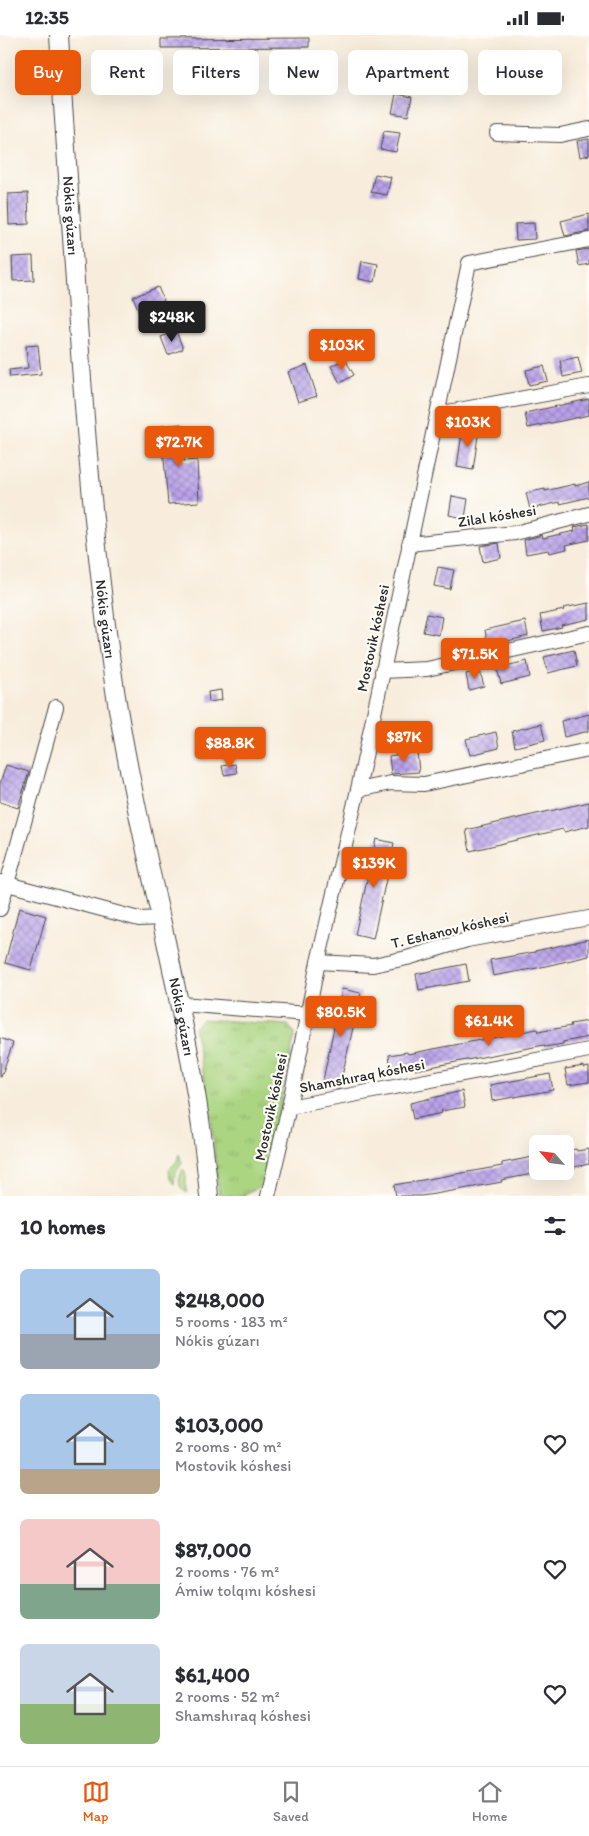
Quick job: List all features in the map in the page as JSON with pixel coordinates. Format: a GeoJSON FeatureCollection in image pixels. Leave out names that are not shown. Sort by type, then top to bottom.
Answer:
{"type":"FeatureCollection","features":[{"type":"Feature","properties":{"kind":"main road","name":"Nókis gúzarı"},"geometry":{"type":"LineString","coordinates":[[59,35],[98,565],[126,753],[180,1004],[206,1166],[209,1196]]}},
{"type":"Feature","properties":{"kind":"street"},"geometry":{"type":"LineString","coordinates":[[497,133],[560,135],[589,129]]}},
{"type":"Feature","properties":{"kind":"street","name":"Mostovik kóshesi"},"geometry":{"type":"LineString","coordinates":[[268,1196],[289,1107],[318,962],[358,790],[469,263],[589,240]]}},
{"type":"Feature","properties":{"kind":"street"},"geometry":{"type":"LineString","coordinates":[[437,413],[589,386]]}},
{"type":"Feature","properties":{"kind":"street","name":"Zilal kóshesi"},"geometry":{"type":"LineString","coordinates":[[409,545],[515,533],[589,514]]}},
{"type":"Feature","properties":{"kind":"street"},"geometry":{"type":"LineString","coordinates":[[382,671],[427,669],[589,633]]}},
{"type":"Feature","properties":{"kind":"street"},"geometry":{"type":"LineString","coordinates":[[0,909],[3,882],[56,707]]}},
{"type":"Feature","properties":{"kind":"street"},"geometry":{"type":"LineString","coordinates":[[358,790],[391,783],[424,784],[589,750]]}},
{"type":"Feature","properties":{"kind":"street"},"geometry":{"type":"LineString","coordinates":[[3,882],[139,919],[162,918]]}},
{"type":"Feature","properties":{"kind":"street","name":"T. Eshanov kóshesi"},"geometry":{"type":"LineString","coordinates":[[318,962],[373,965],[408,958],[467,940],[589,918]]}},
{"type":"Feature","properties":{"kind":"street"},"geometry":{"type":"LineString","coordinates":[[180,1004],[307,1014]]}},
{"type":"Feature","properties":{"kind":"street","name":"Shamshıraq kóshesi"},"geometry":{"type":"LineString","coordinates":[[289,1107],[589,1050]]}},
{"type":"Feature","properties":{"kind":"green space"},"geometry":{"type":"Polygon","coordinates":[[[202,1019],[288,1025],[295,1034],[263,1185],[242,1196],[219,1196],[210,1107],[194,1028],[202,1019]]]}},
{"type":"Feature","properties":{"kind":"green space"},"geometry":{"type":"Polygon","coordinates":[[[179,1154],[182,1163],[175,1174],[174,1184],[170,1178],[169,1170],[177,1161],[179,1154]]]}},
{"type":"Feature","properties":{"kind":"green space"},"geometry":{"type":"Polygon","coordinates":[[[183,1169],[186,1175],[187,1193],[181,1188],[179,1183],[183,1169]]]}},
{"type":"Feature","properties":{"kind":"building"},"geometry":{"type":"Polygon","coordinates":[[[309,38],[309,47],[161,48],[161,39],[309,38]]]}},
{"type":"Feature","properties":{"kind":"building"},"geometry":{"type":"Polygon","coordinates":[[[396,95],[412,97],[408,116],[392,113],[396,95]]]}},
{"type":"Feature","properties":{"kind":"building"},"geometry":{"type":"Polygon","coordinates":[[[384,131],[400,133],[396,152],[380,149],[384,131]]]}},
{"type":"Feature","properties":{"kind":"building"},"geometry":{"type":"Polygon","coordinates":[[[589,139],[589,155],[580,157],[577,141],[589,139]]]}},
{"type":"Feature","properties":{"kind":"building"},"geometry":{"type":"Polygon","coordinates":[[[375,174],[391,177],[387,195],[371,192],[375,174]]]}},
{"type":"Feature","properties":{"kind":"building"},"geometry":{"type":"Polygon","coordinates":[[[28,193],[29,224],[9,225],[8,194],[28,193]]]}},
{"type":"Feature","properties":{"kind":"building"},"geometry":{"type":"Polygon","coordinates":[[[589,214],[589,231],[565,236],[561,221],[589,214]]]}},
{"type":"Feature","properties":{"kind":"building"},"geometry":{"type":"Polygon","coordinates":[[[534,223],[535,239],[516,240],[515,224],[534,223]]]}},
{"type":"Feature","properties":{"kind":"building"},"geometry":{"type":"Polygon","coordinates":[[[589,249],[589,264],[579,266],[576,251],[589,249]]]}},
{"type":"Feature","properties":{"kind":"building"},"geometry":{"type":"Polygon","coordinates":[[[33,256],[34,280],[13,281],[12,257],[33,256]]]}},
{"type":"Feature","properties":{"kind":"building"},"geometry":{"type":"Polygon","coordinates":[[[362,261],[378,264],[375,282],[359,279],[362,261]]]}},
{"type":"Feature","properties":{"kind":"building"},"geometry":{"type":"Polygon","coordinates":[[[158,287],[166,306],[141,316],[133,297],[158,287]]]}},
{"type":"Feature","properties":{"kind":"building"},"geometry":{"type":"Polygon","coordinates":[[[176,331],[183,349],[168,355],[161,337],[176,331]]]}},
{"type":"Feature","properties":{"kind":"building"},"geometry":{"type":"Polygon","coordinates":[[[38,345],[41,374],[10,377],[9,370],[28,368],[26,346],[38,345]]]}},
{"type":"Feature","properties":{"kind":"building"},"geometry":{"type":"Polygon","coordinates":[[[578,357],[582,373],[563,377],[560,361],[578,357]]]}},
{"type":"Feature","properties":{"kind":"building"},"geometry":{"type":"Polygon","coordinates":[[[345,359],[354,375],[340,383],[331,366],[345,359]]]}},
{"type":"Feature","properties":{"kind":"building"},"geometry":{"type":"Polygon","coordinates":[[[307,365],[317,396],[298,402],[288,372],[307,365]]]}},
{"type":"Feature","properties":{"kind":"building"},"geometry":{"type":"Polygon","coordinates":[[[544,366],[548,381],[529,385],[526,370],[544,366]]]}},
{"type":"Feature","properties":{"kind":"building"},"geometry":{"type":"Polygon","coordinates":[[[589,399],[589,415],[528,428],[525,413],[589,399]]]}},
{"type":"Feature","properties":{"kind":"building"},"geometry":{"type":"Polygon","coordinates":[[[182,424],[184,461],[197,460],[199,502],[168,504],[161,426],[182,424]]]}},
{"type":"Feature","properties":{"kind":"building"},"geometry":{"type":"Polygon","coordinates":[[[463,426],[479,429],[473,470],[457,467],[463,426]]]}},
{"type":"Feature","properties":{"kind":"building"},"geometry":{"type":"Polygon","coordinates":[[[589,482],[589,497],[530,509],[526,493],[575,484],[575,486],[589,482]]]}},
{"type":"Feature","properties":{"kind":"building"},"geometry":{"type":"Polygon","coordinates":[[[452,496],[468,499],[465,518],[449,515],[452,496]]]}},
{"type":"Feature","properties":{"kind":"building"},"geometry":{"type":"Polygon","coordinates":[[[589,524],[589,540],[566,545],[567,549],[549,553],[548,550],[526,554],[524,540],[542,535],[543,538],[575,531],[574,527],[589,524]]]}},
{"type":"Feature","properties":{"kind":"building"},"geometry":{"type":"Polygon","coordinates":[[[499,543],[501,558],[483,562],[480,546],[499,543]]]}},
{"type":"Feature","properties":{"kind":"building"},"geometry":{"type":"Polygon","coordinates":[[[438,567],[454,570],[450,589],[434,586],[438,567]]]}},
{"type":"Feature","properties":{"kind":"building"},"geometry":{"type":"Polygon","coordinates":[[[589,603],[589,619],[543,631],[540,615],[589,603]]]}},
{"type":"Feature","properties":{"kind":"building"},"geometry":{"type":"Polygon","coordinates":[[[427,614],[442,617],[439,635],[423,632],[427,614]]]}},
{"type":"Feature","properties":{"kind":"building"},"geometry":{"type":"Polygon","coordinates":[[[525,621],[528,636],[488,646],[485,630],[525,621]]]}},
{"type":"Feature","properties":{"kind":"building"},"geometry":{"type":"Polygon","coordinates":[[[574,650],[577,666],[548,673],[544,657],[574,650]]]}},
{"type":"Feature","properties":{"kind":"building"},"geometry":{"type":"Polygon","coordinates":[[[527,661],[530,677],[501,684],[497,668],[527,661]]]}},
{"type":"Feature","properties":{"kind":"building"},"geometry":{"type":"Polygon","coordinates":[[[480,671],[484,686],[469,690],[466,674],[480,671]]]}},
{"type":"Feature","properties":{"kind":"building"},"geometry":{"type":"Polygon","coordinates":[[[221,690],[222,700],[209,702],[208,692],[221,690]]]}},
{"type":"Feature","properties":{"kind":"building"},"geometry":{"type":"Polygon","coordinates":[[[589,714],[589,731],[564,737],[561,721],[589,714]]]}},
{"type":"Feature","properties":{"kind":"building"},"geometry":{"type":"Polygon","coordinates":[[[541,724],[545,740],[515,747],[512,731],[541,724]]]}},
{"type":"Feature","properties":{"kind":"building"},"geometry":{"type":"Polygon","coordinates":[[[496,732],[499,748],[470,755],[466,739],[496,732]]]}},
{"type":"Feature","properties":{"kind":"building"},"geometry":{"type":"Polygon","coordinates":[[[417,752],[419,772],[391,774],[389,756],[417,752]]]}},
{"type":"Feature","properties":{"kind":"building"},"geometry":{"type":"Polygon","coordinates":[[[235,764],[237,773],[224,775],[222,766],[235,764]]]}},
{"type":"Feature","properties":{"kind":"building"},"geometry":{"type":"Polygon","coordinates":[[[6,765],[29,772],[18,808],[0,802],[0,784],[6,765]]]}},
{"type":"Feature","properties":{"kind":"building"},"geometry":{"type":"Polygon","coordinates":[[[589,802],[589,826],[564,832],[563,829],[470,851],[466,830],[589,802]]]}},
{"type":"Feature","properties":{"kind":"building"},"geometry":{"type":"Polygon","coordinates":[[[376,839],[394,843],[373,939],[355,935],[376,839]]]}},
{"type":"Feature","properties":{"kind":"building"},"geometry":{"type":"Polygon","coordinates":[[[19,908],[46,916],[31,970],[5,963],[19,908]]]}},
{"type":"Feature","properties":{"kind":"building"},"geometry":{"type":"Polygon","coordinates":[[[589,939],[589,956],[493,976],[490,960],[535,952],[589,939]]]}},
{"type":"Feature","properties":{"kind":"building"},"geometry":{"type":"Polygon","coordinates":[[[466,964],[469,981],[419,990],[416,974],[466,964]]]}},
{"type":"Feature","properties":{"kind":"building"},"geometry":{"type":"Polygon","coordinates":[[[342,989],[361,993],[339,1089],[322,1085],[342,989]]]}},
{"type":"Feature","properties":{"kind":"building"},"geometry":{"type":"Polygon","coordinates":[[[589,1021],[589,1037],[563,1042],[563,1044],[544,1047],[544,1045],[415,1070],[415,1067],[391,1071],[389,1055],[407,1052],[408,1054],[537,1029],[538,1032],[589,1021]]]}},
{"type":"Feature","properties":{"kind":"building"},"geometry":{"type":"Polygon","coordinates":[[[0,1038],[13,1043],[1,1077],[0,1077],[0,1038]]]}},
{"type":"Feature","properties":{"kind":"building"},"geometry":{"type":"Polygon","coordinates":[[[584,1066],[584,1068],[589,1067],[589,1082],[568,1085],[565,1069],[584,1066]]]}},
{"type":"Feature","properties":{"kind":"building"},"geometry":{"type":"Polygon","coordinates":[[[550,1074],[553,1090],[492,1101],[490,1085],[550,1074]]]}},
{"type":"Feature","properties":{"kind":"building"},"geometry":{"type":"Polygon","coordinates":[[[462,1091],[465,1107],[413,1119],[410,1103],[462,1091]]]}},
{"type":"Feature","properties":{"kind":"building"},"geometry":{"type":"Polygon","coordinates":[[[574,1149],[577,1151],[589,1149],[589,1164],[574,1167],[574,1149]]]}},
{"type":"Feature","properties":{"kind":"building"},"geometry":{"type":"Polygon","coordinates":[[[529,1158],[529,1175],[501,1180],[502,1182],[435,1194],[396,1196],[394,1185],[502,1166],[502,1163],[529,1158]]]}}]}
